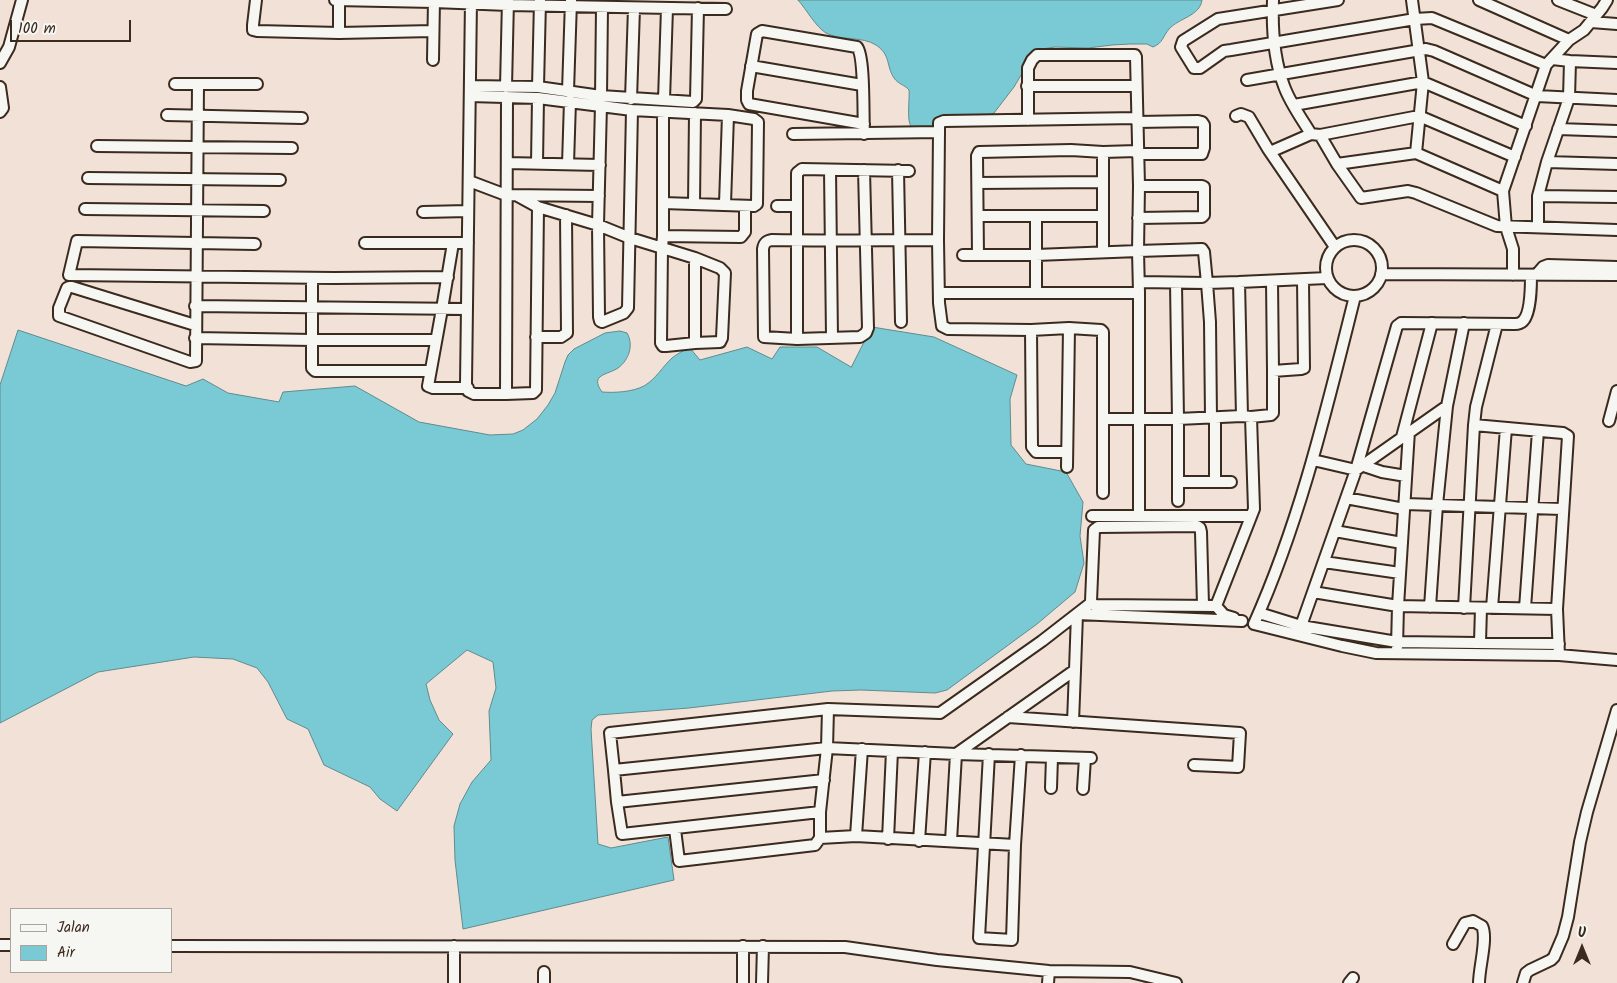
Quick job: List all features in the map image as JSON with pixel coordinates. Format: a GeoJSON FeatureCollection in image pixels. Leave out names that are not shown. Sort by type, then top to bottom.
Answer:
{"type":"FeatureCollection","features":[{"type":"Feature","properties":{"kind":"street"},"geometry":{"type":"LineString","coordinates":[[0,63],[9,47],[22,0]]}},
{"type":"Feature","properties":{"kind":"street"},"geometry":{"type":"LineString","coordinates":[[256,0],[252,25],[254,30],[339,33],[434,31]]}},
{"type":"Feature","properties":{"kind":"street"},"geometry":{"type":"LineString","coordinates":[[339,33],[338,0],[570,3],[602,7],[726,9]]}},
{"type":"Feature","properties":{"kind":"street"},"geometry":{"type":"LineString","coordinates":[[1273,0],[1272,11],[1275,43],[1284,88],[1294,105],[1362,198],[1412,192],[1493,226],[1617,230]]}},
{"type":"Feature","properties":{"kind":"street"},"geometry":{"type":"LineString","coordinates":[[1338,0],[1218,18],[1182,41],[1181,44],[1194,68],[1196,68],[1224,51],[1415,19],[1432,18],[1549,62],[1617,63]]}},
{"type":"Feature","properties":{"kind":"street"},"geometry":{"type":"LineString","coordinates":[[1412,0],[1423,82],[1416,153]]}},
{"type":"Feature","properties":{"kind":"street"},"geometry":{"type":"LineString","coordinates":[[1479,0],[1494,3],[1569,40]]}},
{"type":"Feature","properties":{"kind":"street"},"geometry":{"type":"LineString","coordinates":[[1558,0],[1593,19],[1617,24]]}},
{"type":"Feature","properties":{"kind":"street"},"geometry":{"type":"LineString","coordinates":[[1513,275],[1513,249],[1506,227],[1503,191],[1549,62],[1569,40],[1584,30],[1607,0]]}},
{"type":"Feature","properties":{"kind":"street"},"geometry":{"type":"LineString","coordinates":[[433,60],[434,1]]}},
{"type":"Feature","properties":{"kind":"street"},"geometry":{"type":"LineString","coordinates":[[471,2],[466,309],[468,388],[472,394],[533,393],[536,390],[538,207]]}},
{"type":"Feature","properties":{"kind":"street"},"geometry":{"type":"LineString","coordinates":[[506,394],[506,92],[508,3]]}},
{"type":"Feature","properties":{"kind":"street"},"geometry":{"type":"LineString","coordinates":[[537,163],[540,3]]}},
{"type":"Feature","properties":{"kind":"street"},"geometry":{"type":"LineString","coordinates":[[568,164],[570,3]]}},
{"type":"Feature","properties":{"kind":"street"},"geometry":{"type":"LineString","coordinates":[[602,7],[598,225],[599,317],[601,322],[624,313],[627,309],[632,110]]}},
{"type":"Feature","properties":{"kind":"street"},"geometry":{"type":"LineString","coordinates":[[631,99],[634,8]]}},
{"type":"Feature","properties":{"kind":"street"},"geometry":{"type":"LineString","coordinates":[[664,100],[666,8]]}},
{"type":"Feature","properties":{"kind":"street"},"geometry":{"type":"LineString","coordinates":[[601,101],[631,99],[692,103],[696,100],[698,8]]}},
{"type":"Feature","properties":{"kind":"street"},"geometry":{"type":"LineString","coordinates":[[760,31],[856,46],[860,50],[864,129],[751,105],[747,97],[755,37],[760,31]]}},
{"type":"Feature","properties":{"kind":"street"},"geometry":{"type":"LineString","coordinates":[[1247,80],[1426,49],[1537,96],[1617,100]]}},
{"type":"Feature","properties":{"kind":"street"},"geometry":{"type":"LineString","coordinates":[[1028,120],[1028,68],[1037,55],[1132,54],[1136,57],[1139,186],[1139,516]]}},
{"type":"Feature","properties":{"kind":"street"},"geometry":{"type":"LineString","coordinates":[[1538,227],[1538,196],[1547,162],[1569,98],[1570,61]]}},
{"type":"Feature","properties":{"kind":"street"},"geometry":{"type":"LineString","coordinates":[[751,66],[862,84]]}},
{"type":"Feature","properties":{"kind":"street"},"geometry":{"type":"LineString","coordinates":[[1294,105],[1423,82],[1526,126]]}},
{"type":"Feature","properties":{"kind":"street"},"geometry":{"type":"LineString","coordinates":[[175,84],[257,84]]}},
{"type":"Feature","properties":{"kind":"street"},"geometry":{"type":"LineString","coordinates":[[195,325],[69,286],[58,312],[59,316],[190,362],[196,361],[195,277],[198,84]]}},
{"type":"Feature","properties":{"kind":"street"},"geometry":{"type":"LineString","coordinates":[[1027,86],[1136,86]]}},
{"type":"Feature","properties":{"kind":"street"},"geometry":{"type":"LineString","coordinates":[[0,87],[1,109]]}},
{"type":"Feature","properties":{"kind":"street"},"geometry":{"type":"LineString","coordinates":[[470,91],[569,96],[601,101],[632,110],[728,116],[754,119],[759,123],[757,203],[754,206],[663,203]]}},
{"type":"Feature","properties":{"kind":"street"},"geometry":{"type":"LineString","coordinates":[[518,196],[538,207],[598,225],[630,238],[662,248],[695,258],[720,268],[725,273],[722,340],[716,343],[695,342],[666,346],[663,346],[661,343],[662,248],[663,236],[663,112]]}},
{"type":"Feature","properties":{"kind":"street"},"geometry":{"type":"LineString","coordinates":[[694,204],[695,113]]}},
{"type":"Feature","properties":{"kind":"street"},"geometry":{"type":"LineString","coordinates":[[1236,116],[1241,114],[1249,117],[1270,152],[1335,247]]}},
{"type":"Feature","properties":{"kind":"street"},"geometry":{"type":"LineString","coordinates":[[167,116],[302,118]]}},
{"type":"Feature","properties":{"kind":"street"},"geometry":{"type":"LineString","coordinates":[[725,204],[728,116]]}},
{"type":"Feature","properties":{"kind":"street"},"geometry":{"type":"LineString","coordinates":[[1270,152],[1315,134],[1419,116],[1515,157]]}},
{"type":"Feature","properties":{"kind":"street"},"geometry":{"type":"LineString","coordinates":[[978,255],[978,152],[1071,150],[1202,154],[1204,148],[1204,124],[1198,121],[1137,120],[944,121],[939,123],[938,240],[941,323],[945,329],[1031,330],[1068,328],[1100,329],[1103,332],[1103,492]]}},
{"type":"Feature","properties":{"kind":"street"},"geometry":{"type":"LineString","coordinates":[[793,134],[864,129],[939,132]]}},
{"type":"Feature","properties":{"kind":"street"},"geometry":{"type":"LineString","coordinates":[[1558,129],[1617,131]]}},
{"type":"Feature","properties":{"kind":"street"},"geometry":{"type":"LineString","coordinates":[[97,146],[292,148]]}},
{"type":"Feature","properties":{"kind":"street"},"geometry":{"type":"LineString","coordinates":[[1103,152],[1103,252]]}},
{"type":"Feature","properties":{"kind":"street"},"geometry":{"type":"LineString","coordinates":[[1337,164],[1416,153],[1503,191]]}},
{"type":"Feature","properties":{"kind":"street"},"geometry":{"type":"LineString","coordinates":[[1547,162],[1617,164]]}},
{"type":"Feature","properties":{"kind":"street"},"geometry":{"type":"LineString","coordinates":[[507,163],[600,165]]}},
{"type":"Feature","properties":{"kind":"street"},"geometry":{"type":"LineString","coordinates":[[798,338],[796,178],[798,171],[802,169],[909,171]]}},
{"type":"Feature","properties":{"kind":"street"},"geometry":{"type":"LineString","coordinates":[[830,170],[832,338]]}},
{"type":"Feature","properties":{"kind":"street"},"geometry":{"type":"LineString","coordinates":[[864,170],[865,240],[867,331],[860,337],[767,338],[763,335],[763,249],[766,242],[772,240],[865,240],[899,240],[938,240]]}},
{"type":"Feature","properties":{"kind":"street"},"geometry":{"type":"LineString","coordinates":[[898,170],[901,322]]}},
{"type":"Feature","properties":{"kind":"street"},"geometry":{"type":"LineString","coordinates":[[88,178],[280,180]]}},
{"type":"Feature","properties":{"kind":"street"},"geometry":{"type":"LineString","coordinates":[[469,181],[506,195],[599,196]]}},
{"type":"Feature","properties":{"kind":"street"},"geometry":{"type":"LineString","coordinates":[[978,182],[1103,182]]}},
{"type":"Feature","properties":{"kind":"street"},"geometry":{"type":"LineString","coordinates":[[1138,218],[1202,217],[1204,215],[1204,187],[1202,186],[1139,186]]}},
{"type":"Feature","properties":{"kind":"street"},"geometry":{"type":"LineString","coordinates":[[1538,196],[1617,197]]}},
{"type":"Feature","properties":{"kind":"street"},"geometry":{"type":"LineString","coordinates":[[663,236],[740,237],[746,232],[746,206]]}},
{"type":"Feature","properties":{"kind":"street"},"geometry":{"type":"LineString","coordinates":[[777,206],[796,206]]}},
{"type":"Feature","properties":{"kind":"street"},"geometry":{"type":"LineString","coordinates":[[85,209],[264,211]]}},
{"type":"Feature","properties":{"kind":"street"},"geometry":{"type":"LineString","coordinates":[[423,212],[468,211]]}},
{"type":"Feature","properties":{"kind":"street"},"geometry":{"type":"LineString","coordinates":[[536,337],[561,337],[567,333],[566,215]]}},
{"type":"Feature","properties":{"kind":"street"},"geometry":{"type":"LineString","coordinates":[[978,216],[1103,216]]}},
{"type":"Feature","properties":{"kind":"street"},"geometry":{"type":"LineString","coordinates":[[1036,216],[1036,293]]}},
{"type":"Feature","properties":{"kind":"street"},"geometry":{"type":"LineString","coordinates":[[255,244],[77,241],[69,275],[312,278],[448,277]]}},
{"type":"Feature","properties":{"kind":"street"},"geometry":{"type":"LineString","coordinates":[[1348,241],[1363,242],[1372,247],[1378,255],[1381,264],[1381,274],[1372,290],[1355,296],[1338,292],[1332,286],[1327,278],[1325,267],[1328,256],[1335,247],[1348,241]]}},
{"type":"Feature","properties":{"kind":"street"},"geometry":{"type":"LineString","coordinates":[[365,243],[468,243]]}},
{"type":"Feature","properties":{"kind":"street"},"geometry":{"type":"LineString","coordinates":[[453,243],[427,384],[429,387],[468,388]]}},
{"type":"Feature","properties":{"kind":"street"},"geometry":{"type":"LineString","coordinates":[[963,255],[1036,255],[1202,249],[1204,252],[1210,322],[1215,482]]}},
{"type":"Feature","properties":{"kind":"street"},"geometry":{"type":"LineString","coordinates":[[695,258],[695,342]]}},
{"type":"Feature","properties":{"kind":"street"},"geometry":{"type":"LineString","coordinates":[[1301,626],[1358,468],[1396,327],[1401,323],[1515,324],[1523,321],[1531,296],[1534,274],[1543,267],[1548,265],[1617,267]]}},
{"type":"Feature","properties":{"kind":"street"},"geometry":{"type":"LineString","coordinates":[[1381,274],[1617,275]]}},
{"type":"Feature","properties":{"kind":"street"},"geometry":{"type":"LineString","coordinates":[[312,278],[312,368],[315,371],[430,371]]}},
{"type":"Feature","properties":{"kind":"street"},"geometry":{"type":"LineString","coordinates":[[939,293],[1036,293],[1139,288],[1176,283],[1327,278]]}},
{"type":"Feature","properties":{"kind":"street"},"geometry":{"type":"LineString","coordinates":[[1273,371],[1301,370],[1304,368],[1303,280]]}},
{"type":"Feature","properties":{"kind":"street"},"geometry":{"type":"LineString","coordinates":[[1103,419],[1178,419],[1187,417],[1213,418],[1271,415],[1273,412],[1272,281]]}},
{"type":"Feature","properties":{"kind":"street"},"geometry":{"type":"LineString","coordinates":[[1216,606],[1254,506],[1239,282]]}},
{"type":"Feature","properties":{"kind":"street"},"geometry":{"type":"LineString","coordinates":[[1176,283],[1178,501]]}},
{"type":"Feature","properties":{"kind":"street"},"geometry":{"type":"LineString","coordinates":[[1254,624],[1288,537],[1313,460],[1355,296]]}},
{"type":"Feature","properties":{"kind":"street"},"geometry":{"type":"LineString","coordinates":[[195,306],[466,309]]}},
{"type":"Feature","properties":{"kind":"street"},"geometry":{"type":"LineString","coordinates":[[1396,652],[1406,476],[1406,434],[1432,323]]}},
{"type":"Feature","properties":{"kind":"street"},"geometry":{"type":"LineString","coordinates":[[1430,607],[1437,505],[1447,406],[1464,323]]}},
{"type":"Feature","properties":{"kind":"street"},"geometry":{"type":"LineString","coordinates":[[1464,608],[1468,506],[1476,407],[1497,324]]}},
{"type":"Feature","properties":{"kind":"street"},"geometry":{"type":"LineString","coordinates":[[1067,467],[1068,328]]}},
{"type":"Feature","properties":{"kind":"street"},"geometry":{"type":"LineString","coordinates":[[1031,330],[1032,448],[1036,452],[1068,452]]}},
{"type":"Feature","properties":{"kind":"street"},"geometry":{"type":"LineString","coordinates":[[195,338],[436,340]]}},
{"type":"Feature","properties":{"kind":"street"},"geometry":{"type":"LineString","coordinates":[[1609,421],[1617,391]]}},
{"type":"Feature","properties":{"kind":"street"},"geometry":{"type":"LineString","coordinates":[[1358,468],[1447,406]]}},
{"type":"Feature","properties":{"kind":"street"},"geometry":{"type":"LineString","coordinates":[[1474,425],[1563,433],[1568,436],[1557,609],[1560,655]]}},
{"type":"Feature","properties":{"kind":"street"},"geometry":{"type":"LineString","coordinates":[[1480,642],[1487,608],[1500,507],[1506,428]]}},
{"type":"Feature","properties":{"kind":"street"},"geometry":{"type":"LineString","coordinates":[[1525,608],[1538,431]]}},
{"type":"Feature","properties":{"kind":"street"},"geometry":{"type":"LineString","coordinates":[[1313,460],[1406,476]]}},
{"type":"Feature","properties":{"kind":"street"},"geometry":{"type":"LineString","coordinates":[[1178,482],[1231,482]]}},
{"type":"Feature","properties":{"kind":"street"},"geometry":{"type":"LineString","coordinates":[[1346,498],[1404,507],[1437,505],[1562,509]]}},
{"type":"Feature","properties":{"kind":"street"},"geometry":{"type":"LineString","coordinates":[[1092,516],[1251,516]]}},
{"type":"Feature","properties":{"kind":"street"},"geometry":{"type":"LineString","coordinates":[[1092,603],[1094,530],[1098,527],[1190,525],[1198,526],[1201,532],[1203,605]]}},
{"type":"Feature","properties":{"kind":"street"},"geometry":{"type":"LineString","coordinates":[[1335,530],[1402,543]]}},
{"type":"Feature","properties":{"kind":"street"},"geometry":{"type":"LineString","coordinates":[[1324,562],[1400,573]]}},
{"type":"Feature","properties":{"kind":"street"},"geometry":{"type":"LineString","coordinates":[[1313,592],[1398,606],[1557,609]]}},
{"type":"Feature","properties":{"kind":"street"},"geometry":{"type":"LineString","coordinates":[[1092,603],[1094,605],[1216,606],[1224,615],[1242,621],[1355,649],[1376,652],[1560,655],[1617,660]]}},
{"type":"Feature","properties":{"kind":"street"},"geometry":{"type":"LineString","coordinates":[[820,812],[622,834],[610,732],[828,709],[940,713],[1092,603]]}},
{"type":"Feature","properties":{"kind":"street"},"geometry":{"type":"LineString","coordinates":[[1259,612],[1301,626],[1397,642],[1559,644]]}},
{"type":"Feature","properties":{"kind":"street"},"geometry":{"type":"LineString","coordinates":[[1077,614],[1242,621]]}},
{"type":"Feature","properties":{"kind":"street"},"geometry":{"type":"LineString","coordinates":[[1073,722],[1077,614]]}},
{"type":"Feature","properties":{"kind":"street"},"geometry":{"type":"LineString","coordinates":[[956,754],[1075,670]]}},
{"type":"Feature","properties":{"kind":"street"},"geometry":{"type":"LineString","coordinates":[[675,829],[679,861],[815,845],[820,838],[820,812],[827,748],[828,709]]}},
{"type":"Feature","properties":{"kind":"street"},"geometry":{"type":"LineString","coordinates":[[1523,983],[1526,973],[1554,957],[1563,936],[1580,842],[1593,786],[1610,739],[1617,710]]}},
{"type":"Feature","properties":{"kind":"street"},"geometry":{"type":"LineString","coordinates":[[1008,718],[1240,733],[1238,767],[1194,765]]}},
{"type":"Feature","properties":{"kind":"street"},"geometry":{"type":"LineString","coordinates":[[614,770],[827,748],[1052,756],[1088,758],[1083,789]]}},
{"type":"Feature","properties":{"kind":"street"},"geometry":{"type":"LineString","coordinates":[[856,836],[862,749]]}},
{"type":"Feature","properties":{"kind":"street"},"geometry":{"type":"LineString","coordinates":[[888,838],[892,751]]}},
{"type":"Feature","properties":{"kind":"street"},"geometry":{"type":"LineString","coordinates":[[919,841],[925,752]]}},
{"type":"Feature","properties":{"kind":"street"},"geometry":{"type":"LineString","coordinates":[[952,841],[956,754]]}},
{"type":"Feature","properties":{"kind":"street"},"geometry":{"type":"LineString","coordinates":[[988,754],[979,938],[1004,940],[1012,940],[1015,845],[1021,755]]}},
{"type":"Feature","properties":{"kind":"street"},"geometry":{"type":"LineString","coordinates":[[1051,788],[1052,756]]}},
{"type":"Feature","properties":{"kind":"street"},"geometry":{"type":"LineString","coordinates":[[617,802],[824,780]]}},
{"type":"Feature","properties":{"kind":"street"},"geometry":{"type":"LineString","coordinates":[[820,838],[856,836],[1015,845]]}},
{"type":"Feature","properties":{"kind":"street"},"geometry":{"type":"LineString","coordinates":[[1453,944],[1464,922],[1473,921],[1482,926],[1485,937],[1479,969],[1479,983]]}},
{"type":"Feature","properties":{"kind":"street"},"geometry":{"type":"LineString","coordinates":[[172,946],[845,947],[937,960],[1049,971],[1130,972],[1176,983]]}},
{"type":"Feature","properties":{"kind":"street"},"geometry":{"type":"LineString","coordinates":[[454,946],[454,983]]}},
{"type":"Feature","properties":{"kind":"street"},"geometry":{"type":"LineString","coordinates":[[743,946],[743,983]]}},
{"type":"Feature","properties":{"kind":"street"},"geometry":{"type":"LineString","coordinates":[[762,983],[763,946]]}},
{"type":"Feature","properties":{"kind":"street"},"geometry":{"type":"LineString","coordinates":[[1048,983],[1049,971]]}},
{"type":"Feature","properties":{"kind":"street"},"geometry":{"type":"LineString","coordinates":[[544,972],[544,983]]}},
{"type":"Feature","properties":{"kind":"water"},"geometry":{"type":"Polygon","coordinates":[[[798,0],[1202,0],[1197,10],[1173,25],[1161,41],[1153,47],[1147,44],[1130,44],[1088,48],[1055,47],[1042,49],[1033,55],[1014,87],[994,113],[962,117],[936,123],[929,129],[918,129],[912,127],[909,121],[909,90],[894,78],[881,49],[864,40],[838,37],[826,33],[798,0]]]}},
{"type":"Feature","properties":{"kind":"water"},"geometry":{"type":"Polygon","coordinates":[[[872,327],[934,337],[1017,375],[1010,399],[1011,445],[1026,464],[1066,472],[1083,502],[1080,536],[1084,563],[1075,592],[1037,624],[947,690],[935,693],[861,690],[832,691],[689,708],[598,715],[592,720],[591,729],[598,844],[611,848],[668,837],[674,880],[463,929],[455,860],[454,826],[460,804],[472,782],[491,760],[489,711],[496,688],[493,662],[467,650],[426,684],[430,700],[439,720],[453,734],[397,811],[380,799],[370,787],[324,765],[308,729],[287,719],[268,682],[257,668],[233,659],[194,657],[98,672],[0,723],[0,385],[18,330],[186,386],[203,379],[228,393],[279,402],[283,392],[355,386],[419,422],[490,435],[513,434],[523,430],[537,419],[555,393],[568,355],[574,349],[605,333],[620,331],[627,333],[630,342],[628,357],[622,365],[599,378],[598,382],[602,392],[612,392],[629,391],[644,386],[672,358],[689,347],[700,360],[747,347],[772,359],[780,347],[817,347],[851,367],[872,327]]]}}]}
